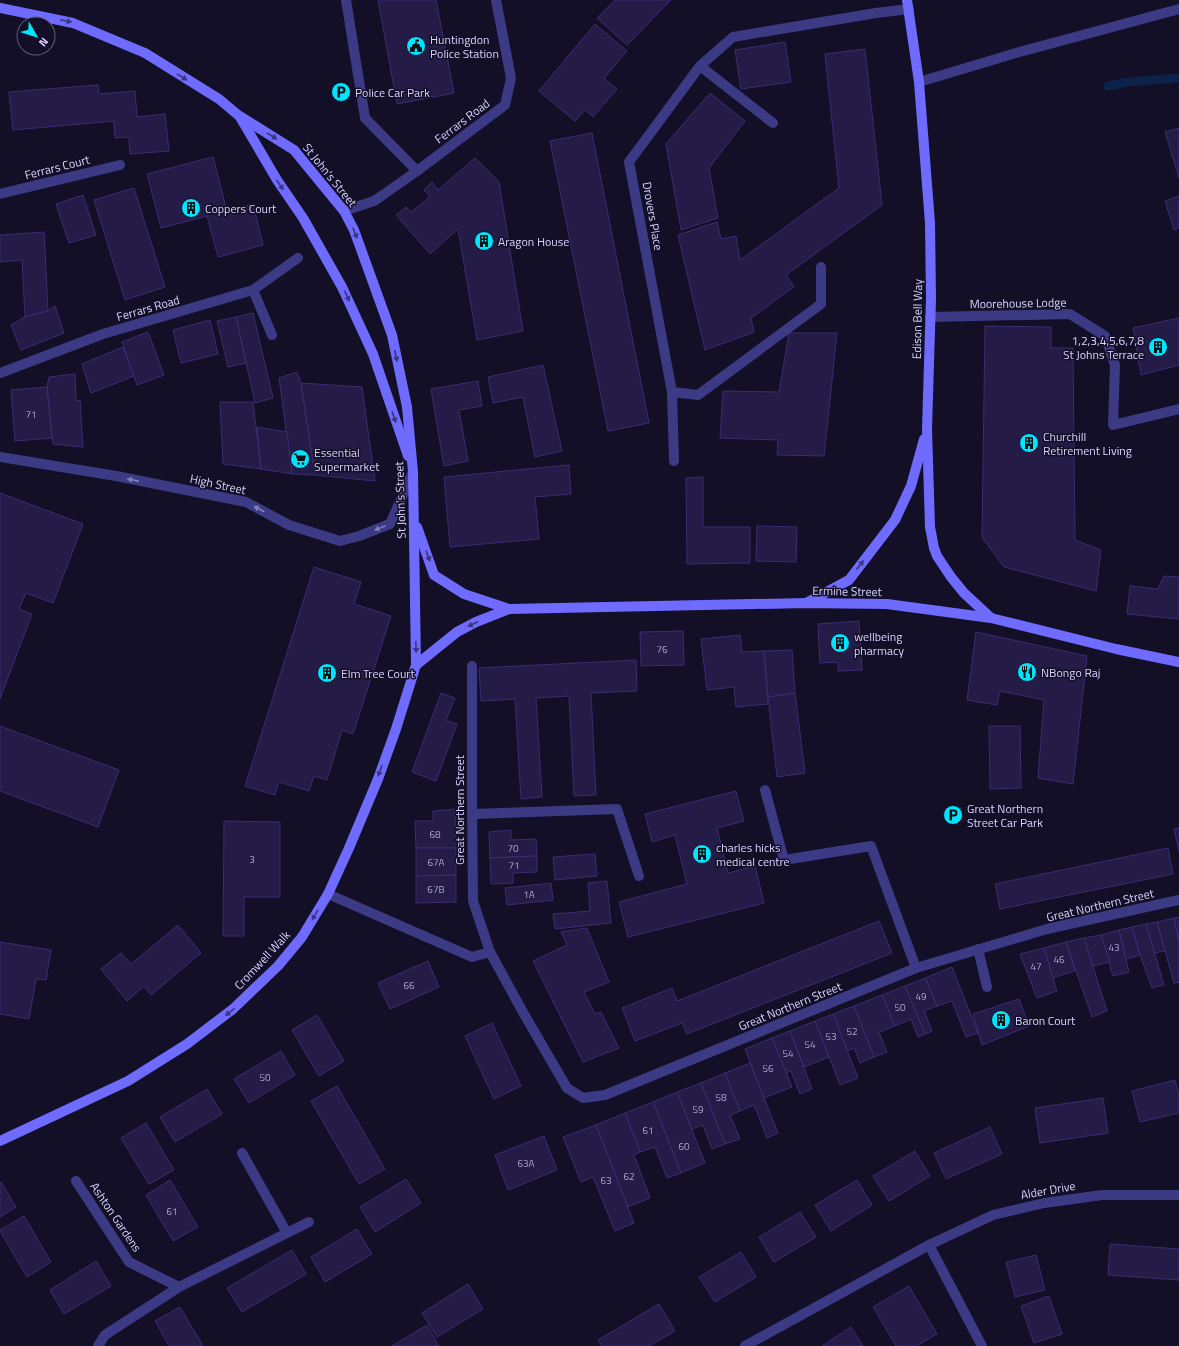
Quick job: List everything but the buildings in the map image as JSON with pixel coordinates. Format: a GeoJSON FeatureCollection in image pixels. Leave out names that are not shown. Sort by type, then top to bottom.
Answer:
{"type":"FeatureCollection","features":[{"type":"Feature","properties":{"kind":"main road","name":"Edison Bell Way"},"geometry":{"type":"LineString","coordinates":[[908,5],[919,82],[930,223],[930,317],[927,429],[929,517],[934,548],[948,572],[964,593],[990,618]]}},
{"type":"Feature","properties":{"kind":"main road","name":"St John's Street"},"geometry":{"type":"LineString","coordinates":[[0,8],[73,23],[144,53],[219,99],[238,115],[294,150],[344,211],[354,230],[392,335],[407,407],[413,472],[415,519],[415,608]]}},
{"type":"Feature","properties":{"kind":"main road"},"geometry":{"type":"LineString","coordinates":[[238,115],[277,180],[303,218],[342,287],[373,354],[413,472]]}},
{"type":"Feature","properties":{"kind":"main road"},"geometry":{"type":"LineString","coordinates":[[806,603],[849,580],[895,520],[910,486],[927,429]]}},
{"type":"Feature","properties":{"kind":"main road","name":"Ermine Street"},"geometry":{"type":"LineString","coordinates":[[415,519],[434,575],[464,594],[509,609],[806,603],[887,604],[990,618],[1116,649],[1179,662]]}},
{"type":"Feature","properties":{"kind":"main road","name":"Cromwell Walk"},"geometry":{"type":"LineString","coordinates":[[0,1141],[128,1081],[187,1044],[233,1009],[278,966],[302,937],[328,894],[349,848],[378,778],[396,729],[416,665],[415,608]]}},
{"type":"Feature","properties":{"kind":"main road","name":"Ermine Street"},"geometry":{"type":"LineString","coordinates":[[416,665],[457,632],[476,622],[509,609]]}},
{"type":"Feature","properties":{"kind":"street"},"geometry":{"type":"LineString","coordinates":[[346,0],[366,118],[417,171]]}},
{"type":"Feature","properties":{"kind":"street","name":"Ferrars Road"},"geometry":{"type":"LineString","coordinates":[[344,211],[374,201],[417,171],[505,104],[511,78],[496,0]]}},
{"type":"Feature","properties":{"kind":"street","name":"Drovers Place"},"geometry":{"type":"LineString","coordinates":[[674,461],[672,392],[629,162],[700,66],[733,37],[908,5]]}},
{"type":"Feature","properties":{"kind":"street"},"geometry":{"type":"LineString","coordinates":[[919,82],[1016,53],[1179,9]]}},
{"type":"Feature","properties":{"kind":"street"},"geometry":{"type":"LineString","coordinates":[[700,66],[773,124]]}},
{"type":"Feature","properties":{"kind":"street","name":"Ferrars Court"},"geometry":{"type":"LineString","coordinates":[[0,194],[120,165]]}},
{"type":"Feature","properties":{"kind":"street","name":"Ferrars Road"},"geometry":{"type":"LineString","coordinates":[[0,373],[104,334],[253,290],[298,258]]}},
{"type":"Feature","properties":{"kind":"street"},"geometry":{"type":"LineString","coordinates":[[672,392],[698,395],[821,304],[821,267]]}},
{"type":"Feature","properties":{"kind":"street"},"geometry":{"type":"LineString","coordinates":[[253,290],[272,335]]}},
{"type":"Feature","properties":{"kind":"street","name":"Moorehouse Lodge"},"geometry":{"type":"LineString","coordinates":[[930,317],[1070,314],[1105,336],[1115,365],[1113,425],[1179,409]]}},
{"type":"Feature","properties":{"kind":"street","name":"High Street"},"geometry":{"type":"LineString","coordinates":[[0,457],[116,476],[246,502],[288,525],[340,541],[359,536],[390,524],[413,472]]}},
{"type":"Feature","properties":{"kind":"street","name":"Great Northern Street"},"geometry":{"type":"LineString","coordinates":[[472,666],[473,901],[490,952],[567,1088],[583,1098],[605,1095],[916,968],[1047,929],[1179,900]]}},
{"type":"Feature","properties":{"kind":"street"},"geometry":{"type":"LineString","coordinates":[[765,790],[784,860],[871,846],[916,968]]}},
{"type":"Feature","properties":{"kind":"street"},"geometry":{"type":"LineString","coordinates":[[472,814],[617,809],[638,876]]}},
{"type":"Feature","properties":{"kind":"street"},"geometry":{"type":"LineString","coordinates":[[328,894],[472,957],[490,952]]}},
{"type":"Feature","properties":{"kind":"street"},"geometry":{"type":"LineString","coordinates":[[978,949],[987,988]]}},
{"type":"Feature","properties":{"kind":"street"},"geometry":{"type":"LineString","coordinates":[[242,1153],[288,1233]]}},
{"type":"Feature","properties":{"kind":"street","name":"Ashton Gardens"},"geometry":{"type":"LineString","coordinates":[[76,1181],[129,1262],[179,1287]]}},
{"type":"Feature","properties":{"kind":"street","name":"Alder Drive"},"geometry":{"type":"LineString","coordinates":[[745,1346],[930,1245],[993,1215],[1044,1203],[1102,1195],[1179,1195]]}},
{"type":"Feature","properties":{"kind":"street"},"geometry":{"type":"LineString","coordinates":[[98,1346],[105,1335],[179,1287],[309,1222]]}},
{"type":"Feature","properties":{"kind":"street"},"geometry":{"type":"LineString","coordinates":[[930,1245],[982,1346]]}},
{"type":"Feature","properties":{"kind":"waterway"},"geometry":{"type":"LineString","coordinates":[[1108,86],[1128,82],[1179,78]]}},
{"type":"Feature","properties":{"kind":"place","name":"Huntingdon Police Station"},"geometry":{"type":"Point","coordinates":[416,46]}},
{"type":"Feature","properties":{"kind":"place","name":"Police Car Park"},"geometry":{"type":"Point","coordinates":[341,92]}},
{"type":"Feature","properties":{"kind":"place","name":"Coppers Court"},"geometry":{"type":"Point","coordinates":[191,208]}},
{"type":"Feature","properties":{"kind":"place","name":"Aragon House"},"geometry":{"type":"Point","coordinates":[484,241]}},
{"type":"Feature","properties":{"kind":"place","name":"1,2,3,4,5,6,7,8 St Johns Terrace"},"geometry":{"type":"Point","coordinates":[1158,347]}},
{"type":"Feature","properties":{"kind":"place","name":"Churchill Retirement Living"},"geometry":{"type":"Point","coordinates":[1029,443]}},
{"type":"Feature","properties":{"kind":"place","name":"Essential Supermarket"},"geometry":{"type":"Point","coordinates":[300,459]}},
{"type":"Feature","properties":{"kind":"place","name":"wellbeing pharmacy"},"geometry":{"type":"Point","coordinates":[840,643]}},
{"type":"Feature","properties":{"kind":"place","name":"NBongo Raj"},"geometry":{"type":"Point","coordinates":[1027,672]}},
{"type":"Feature","properties":{"kind":"place","name":"Elm Tree Court"},"geometry":{"type":"Point","coordinates":[327,673]}},
{"type":"Feature","properties":{"kind":"place","name":"Great Northern Street Car Park"},"geometry":{"type":"Point","coordinates":[953,815]}},
{"type":"Feature","properties":{"kind":"place","name":"charles hicks medical centre"},"geometry":{"type":"Point","coordinates":[702,854]}},
{"type":"Feature","properties":{"kind":"place","name":"Baron Court"},"geometry":{"type":"Point","coordinates":[1001,1020]}}]}
